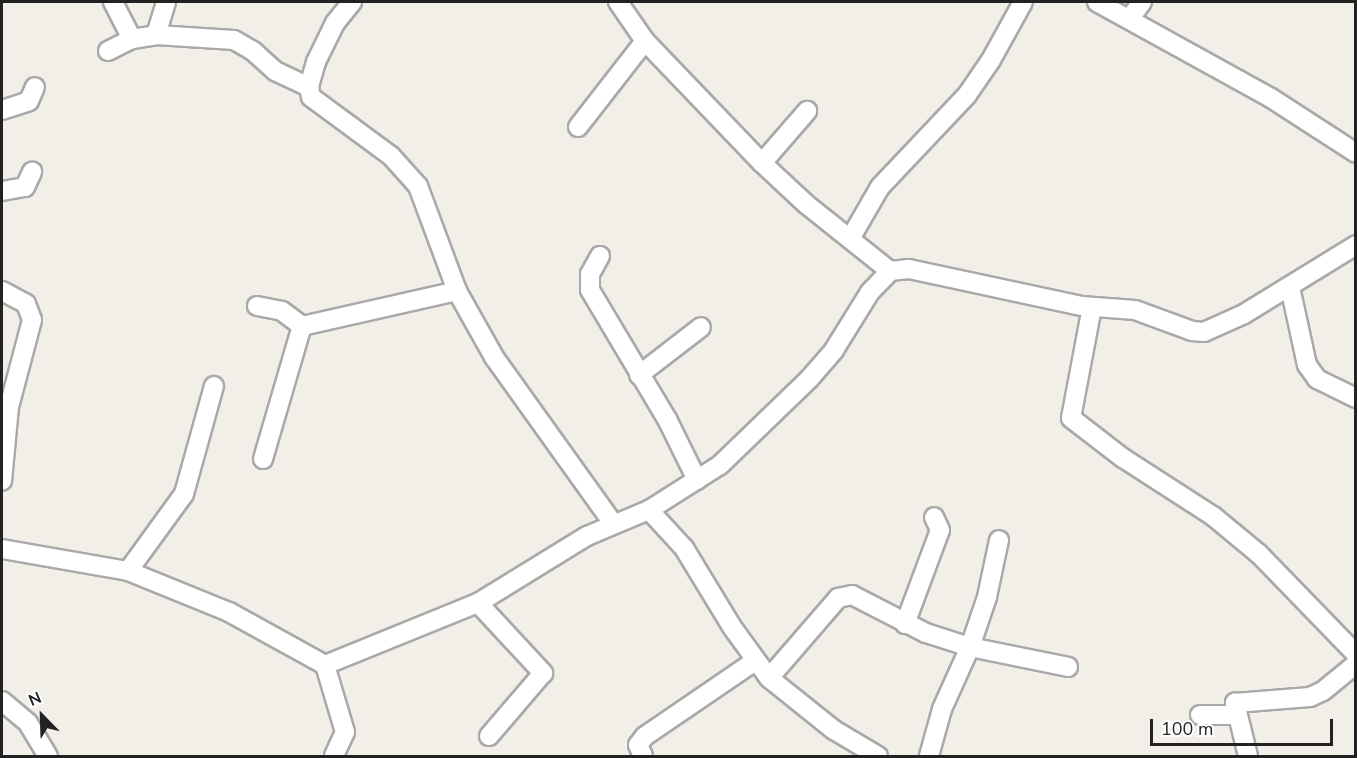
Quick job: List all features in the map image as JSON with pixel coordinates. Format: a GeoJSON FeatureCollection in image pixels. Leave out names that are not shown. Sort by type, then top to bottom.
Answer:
{"type":"FeatureCollection","features":[{"type":"Feature","properties":{"kind":"street"},"geometry":{"type":"LineString","coordinates":[[113,2],[132,39]]}},
{"type":"Feature","properties":{"kind":"street"},"geometry":{"type":"LineString","coordinates":[[156,35],[166,2]]}},
{"type":"Feature","properties":{"kind":"street"},"geometry":{"type":"LineString","coordinates":[[309,87],[331,33],[352,2]]}},
{"type":"Feature","properties":{"kind":"street"},"geometry":{"type":"LineString","coordinates":[[618,2],[645,42],[762,163],[890,271]]}},
{"type":"Feature","properties":{"kind":"street"},"geometry":{"type":"LineString","coordinates":[[850,239],[880,187],[967,94],[991,60],[1023,2]]}},
{"type":"Feature","properties":{"kind":"street"},"geometry":{"type":"LineString","coordinates":[[1097,2],[1130,18],[1315,124],[1355,151]]}},
{"type":"Feature","properties":{"kind":"street"},"geometry":{"type":"LineString","coordinates":[[1130,18],[1142,2]]}},
{"type":"Feature","properties":{"kind":"street"},"geometry":{"type":"LineString","coordinates":[[108,51],[132,39],[156,35],[234,40],[254,51],[274,71],[309,87],[319,106],[391,156],[418,186],[457,291],[494,357],[613,523]]}},
{"type":"Feature","properties":{"kind":"street"},"geometry":{"type":"LineString","coordinates":[[578,127],[645,42]]}},
{"type":"Feature","properties":{"kind":"street"},"geometry":{"type":"LineString","coordinates":[[2,110],[33,98],[35,87]]}},
{"type":"Feature","properties":{"kind":"street"},"geometry":{"type":"LineString","coordinates":[[762,163],[807,111]]}},
{"type":"Feature","properties":{"kind":"street"},"geometry":{"type":"LineString","coordinates":[[2,191],[25,188],[32,172]]}},
{"type":"Feature","properties":{"kind":"street"},"geometry":{"type":"LineString","coordinates":[[325,665],[478,603],[613,523],[649,510],[697,480],[740,449],[810,378],[834,350],[870,292],[890,271],[909,269],[1092,307],[1135,310],[1192,331],[1204,332],[1290,287],[1356,245]]}},
{"type":"Feature","properties":{"kind":"street"},"geometry":{"type":"LineString","coordinates":[[600,256],[590,274],[590,290],[667,419],[697,480]]}},
{"type":"Feature","properties":{"kind":"street"},"geometry":{"type":"LineString","coordinates":[[1290,287],[1307,365],[1317,379],[1356,398]]}},
{"type":"Feature","properties":{"kind":"street"},"geometry":{"type":"LineString","coordinates":[[2,291],[26,304],[32,320],[5,406],[2,482]]}},
{"type":"Feature","properties":{"kind":"street"},"geometry":{"type":"LineString","coordinates":[[257,306],[282,311],[302,326],[457,291]]}},
{"type":"Feature","properties":{"kind":"street"},"geometry":{"type":"LineString","coordinates":[[1092,307],[1071,418],[1115,453],[1213,516],[1259,554],[1356,654]]}},
{"type":"Feature","properties":{"kind":"street"},"geometry":{"type":"LineString","coordinates":[[263,459],[302,326]]}},
{"type":"Feature","properties":{"kind":"street"},"geometry":{"type":"LineString","coordinates":[[639,375],[701,327]]}},
{"type":"Feature","properties":{"kind":"street"},"geometry":{"type":"LineString","coordinates":[[128,571],[183,494],[214,386]]}},
{"type":"Feature","properties":{"kind":"street"},"geometry":{"type":"LineString","coordinates":[[649,510],[684,548],[755,661],[769,678],[834,730],[878,756]]}},
{"type":"Feature","properties":{"kind":"street"},"geometry":{"type":"LineString","coordinates":[[906,624],[940,530],[934,517]]}},
{"type":"Feature","properties":{"kind":"street"},"geometry":{"type":"LineString","coordinates":[[929,756],[942,709],[970,647],[987,597],[999,540]]}},
{"type":"Feature","properties":{"kind":"street"},"geometry":{"type":"LineString","coordinates":[[2,549],[128,571],[229,612],[325,665],[345,732],[334,756]]}},
{"type":"Feature","properties":{"kind":"street"},"geometry":{"type":"LineString","coordinates":[[769,678],[845,595],[857,596],[906,624],[970,647],[1068,667]]}},
{"type":"Feature","properties":{"kind":"street"},"geometry":{"type":"LineString","coordinates":[[478,603],[543,673],[489,736]]}},
{"type":"Feature","properties":{"kind":"street"},"geometry":{"type":"LineString","coordinates":[[643,756],[638,745],[645,736],[755,661]]}},
{"type":"Feature","properties":{"kind":"street"},"geometry":{"type":"LineString","coordinates":[[1248,756],[1234,706],[1237,701],[1310,697],[1323,691],[1356,664]]}},
{"type":"Feature","properties":{"kind":"street"},"geometry":{"type":"LineString","coordinates":[[2,701],[28,723],[48,756]]}},
{"type":"Feature","properties":{"kind":"street"},"geometry":{"type":"LineString","coordinates":[[1200,715],[1237,715]]}}]}
